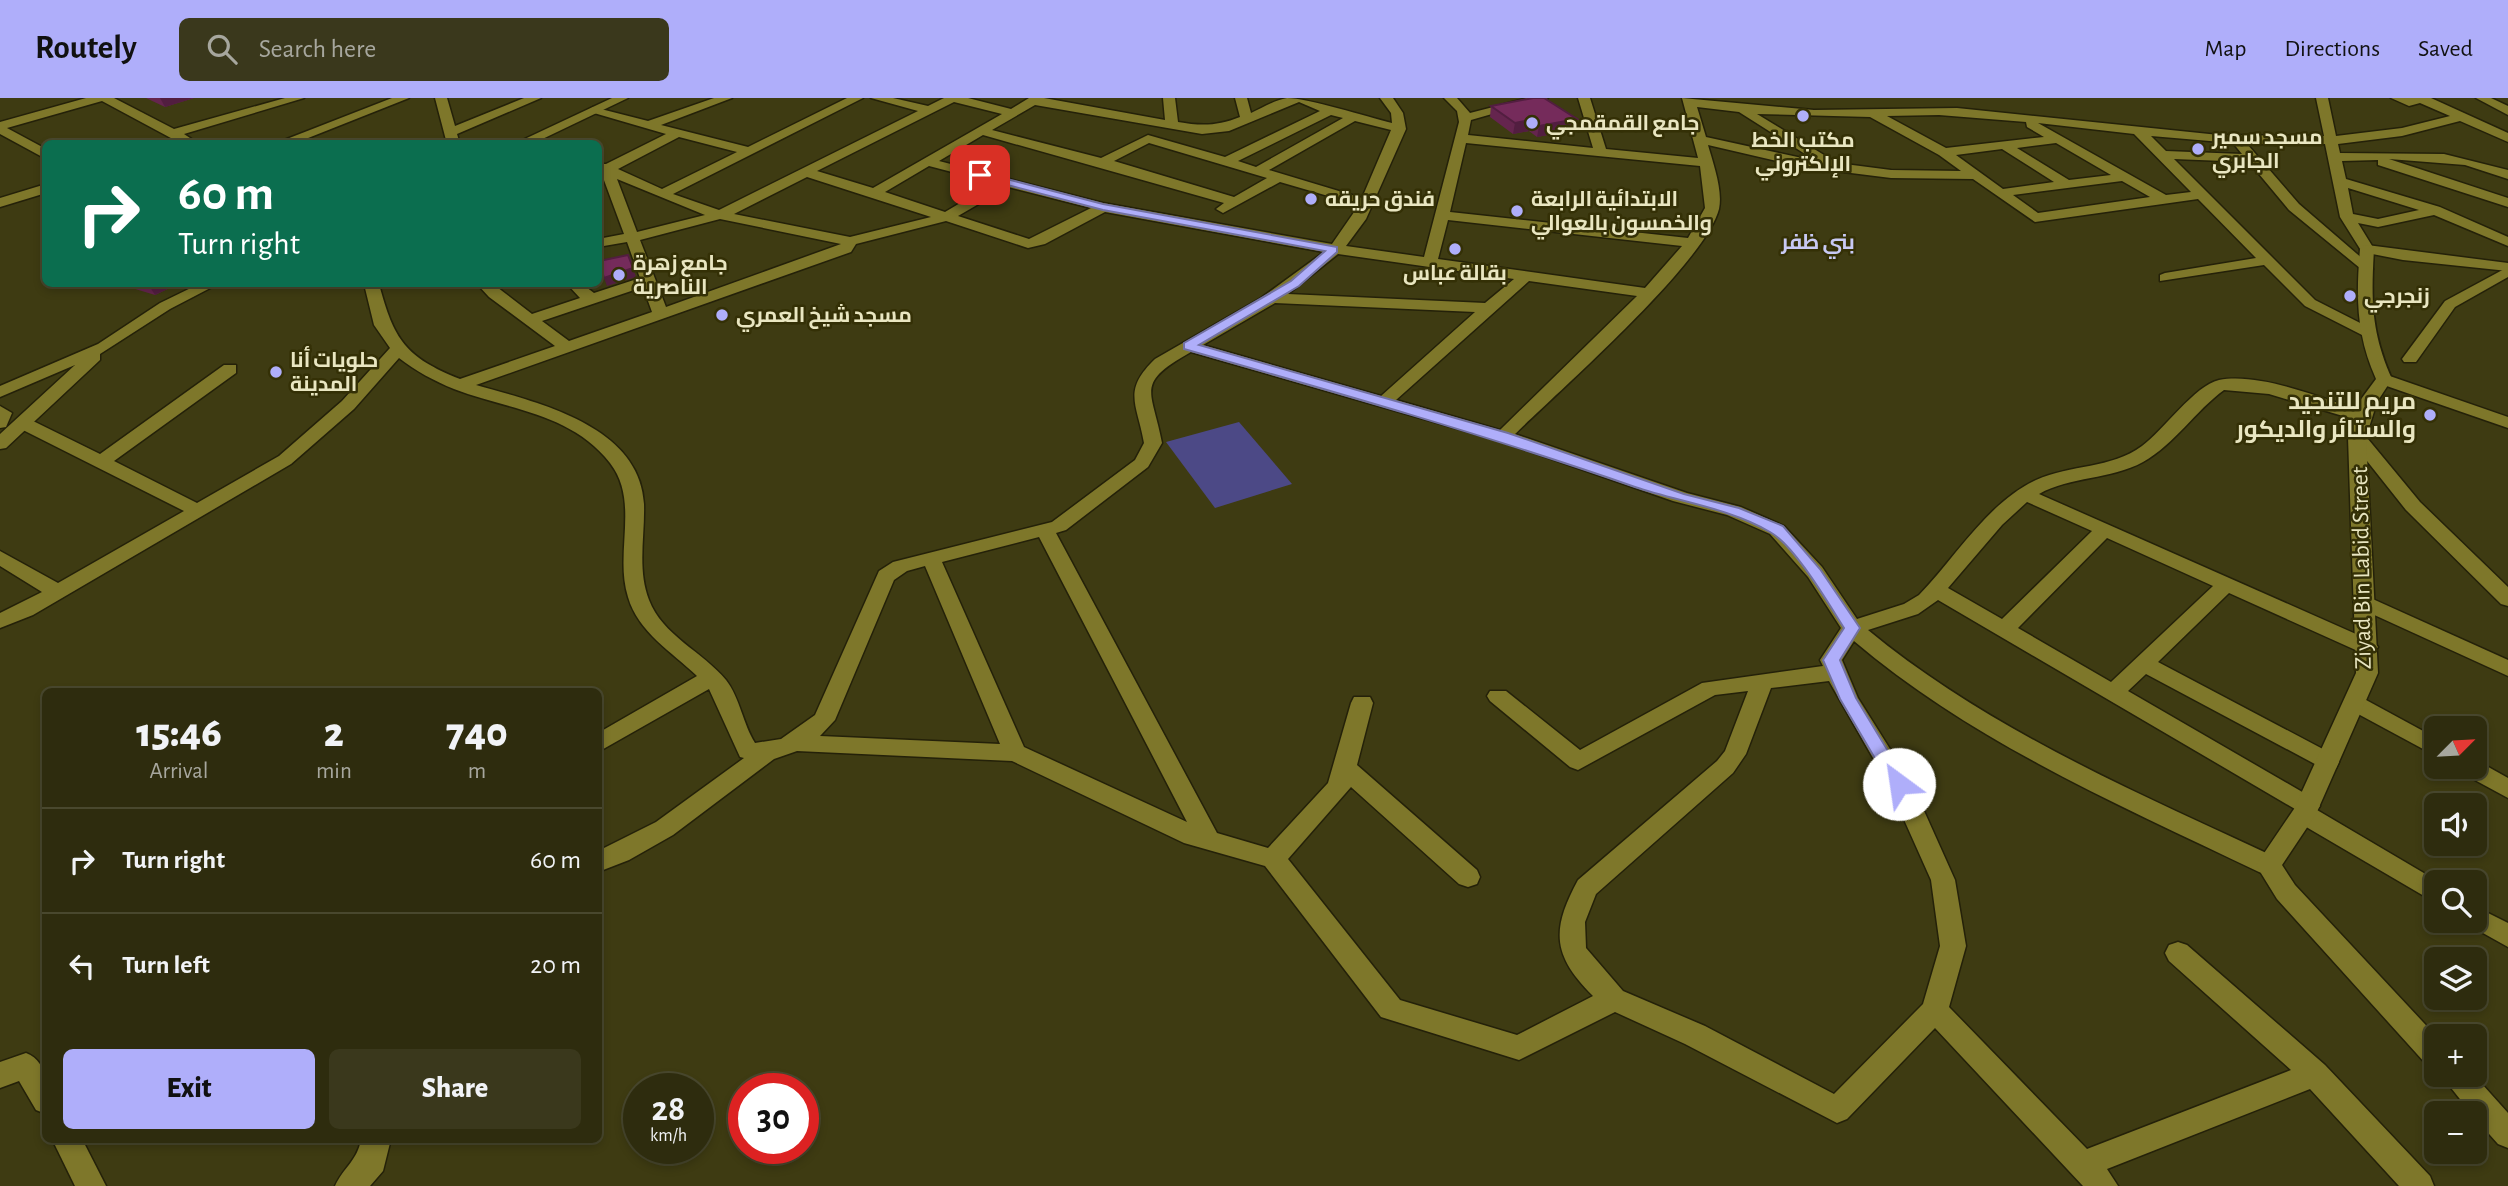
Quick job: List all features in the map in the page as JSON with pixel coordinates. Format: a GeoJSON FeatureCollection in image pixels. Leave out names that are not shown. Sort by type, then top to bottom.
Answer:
{"type":"FeatureCollection","features":[{"type":"Feature","properties":{"kind":"street"},"geometry":{"type":"LineString","coordinates":[[0,127],[99,98]]}},
{"type":"Feature","properties":{"kind":"street"},"geometry":{"type":"LineString","coordinates":[[105,98],[184,140],[298,98]]}},
{"type":"Feature","properties":{"kind":"street"},"geometry":{"type":"LineString","coordinates":[[291,140],[403,98]]}},
{"type":"Feature","properties":{"kind":"street"},"geometry":{"type":"LineString","coordinates":[[441,98],[452,138],[535,98]]}},
{"type":"Feature","properties":{"kind":"street"},"geometry":{"type":"LineString","coordinates":[[533,140],[622,98]]}},
{"type":"Feature","properties":{"kind":"street"},"geometry":{"type":"LineString","coordinates":[[649,125],[726,98]]}},
{"type":"Feature","properties":{"kind":"street"},"geometry":{"type":"LineString","coordinates":[[662,194],[857,98]]}},
{"type":"Feature","properties":{"kind":"street"},"geometry":{"type":"LineString","coordinates":[[877,98],[929,110]]}},
{"type":"Feature","properties":{"kind":"street"},"geometry":{"type":"LineString","coordinates":[[602,242],[720,215],[953,98],[1013,113]]}},
{"type":"Feature","properties":{"kind":"street"},"geometry":{"type":"LineString","coordinates":[[1168,98],[1172,126]]}},
{"type":"Feature","properties":{"kind":"street"},"geometry":{"type":"LineString","coordinates":[[1241,98],[1247,119]]}},
{"type":"Feature","properties":{"kind":"street"},"geometry":{"type":"LineString","coordinates":[[1181,148],[1299,98],[1330,111],[1400,129]]}},
{"type":"Feature","properties":{"kind":"street"},"geometry":{"type":"LineString","coordinates":[[602,861],[621,854],[680,817],[765,754],[794,743],[824,719],[886,576],[900,566],[1059,526],[1149,455],[1153,443],[1151,430],[1140,402],[1140,388],[1147,374],[1188,346],[1295,283],[1334,249],[1359,220],[1400,129],[1399,112],[1387,98]]}},
{"type":"Feature","properties":{"kind":"street"},"geometry":{"type":"LineString","coordinates":[[1430,263],[1464,118],[1463,110],[1450,98]]}},
{"type":"Feature","properties":{"kind":"street"},"geometry":{"type":"LineString","coordinates":[[1464,118],[1542,98]]}},
{"type":"Feature","properties":{"kind":"street"},"geometry":{"type":"LineString","coordinates":[[1584,98],[1601,154]]}},
{"type":"Feature","properties":{"kind":"street"},"geometry":{"type":"LineString","coordinates":[[2322,98],[2347,217],[2367,259],[2362,297],[2364,331],[2384,379],[2508,423]]}},
{"type":"Feature","properties":{"kind":"street"},"geometry":{"type":"LineString","coordinates":[[2397,98],[2409,102],[2422,98],[2508,138]]}},
{"type":"Feature","properties":{"kind":"street"},"geometry":{"type":"LineString","coordinates":[[2482,98],[2508,111]]}},
{"type":"Feature","properties":{"kind":"street"},"geometry":{"type":"LineString","coordinates":[[874,193],[1036,99],[1202,130],[1253,127],[1289,131]]}},
{"type":"Feature","properties":{"kind":"street"},"geometry":{"type":"LineString","coordinates":[[1503,436],[1648,293],[1694,243],[1712,208],[1705,163],[1689,100],[1740,109],[1801,113],[1963,113],[2333,150],[2365,156],[2508,203]]}},
{"type":"Feature","properties":{"kind":"street"},"geometry":{"type":"LineString","coordinates":[[1740,109],[1838,167]]}},
{"type":"Feature","properties":{"kind":"street"},"geometry":{"type":"LineString","coordinates":[[593,111],[750,151]]}},
{"type":"Feature","properties":{"kind":"street"},"geometry":{"type":"LineString","coordinates":[[1228,161],[1330,111]]}},
{"type":"Feature","properties":{"kind":"street"},"geometry":{"type":"LineString","coordinates":[[1871,113],[1944,152],[2035,218],[2202,194]]}},
{"type":"Feature","properties":{"kind":"street"},"geometry":{"type":"LineString","coordinates":[[1258,170],[1354,117]]}},
{"type":"Feature","properties":{"kind":"street"},"geometry":{"type":"LineString","coordinates":[[2333,150],[2462,117]]}},
{"type":"Feature","properties":{"kind":"street"},"geometry":{"type":"LineString","coordinates":[[2023,119],[2163,199]]}},
{"type":"Feature","properties":{"kind":"street"},"geometry":{"type":"LineString","coordinates":[[0,127],[42,153]]}},
{"type":"Feature","properties":{"kind":"street"},"geometry":{"type":"LineString","coordinates":[[982,131],[1102,162],[1236,202]]}},
{"type":"Feature","properties":{"kind":"street"},"geometry":{"type":"LineString","coordinates":[[2402,131],[2458,158]]}},
{"type":"Feature","properties":{"kind":"street"},"geometry":{"type":"LineString","coordinates":[[2139,132],[2310,303],[2364,331]]}},
{"type":"Feature","properties":{"kind":"street"},"geometry":{"type":"LineString","coordinates":[[603,167],[678,133]]}},
{"type":"Feature","properties":{"kind":"street"},"geometry":{"type":"LineString","coordinates":[[1459,138],[1705,163]]}},
{"type":"Feature","properties":{"kind":"street"},"geometry":{"type":"LineString","coordinates":[[1102,162],[1148,139],[1366,202]]}},
{"type":"Feature","properties":{"kind":"street"},"geometry":{"type":"LineString","coordinates":[[1699,139],[1803,163],[1891,174],[1976,175]]}},
{"type":"Feature","properties":{"kind":"street"},"geometry":{"type":"LineString","coordinates":[[1944,152],[2059,139]]}},
{"type":"Feature","properties":{"kind":"street"},"geometry":{"type":"LineString","coordinates":[[2237,140],[2294,208],[2367,259],[2403,256],[2508,269]]}},
{"type":"Feature","properties":{"kind":"street"},"geometry":{"type":"LineString","coordinates":[[2004,145],[2066,184]]}},
{"type":"Feature","properties":{"kind":"street"},"geometry":{"type":"LineString","coordinates":[[2365,156],[2431,154],[2486,165],[2508,175]]}},
{"type":"Feature","properties":{"kind":"street"},"geometry":{"type":"LineString","coordinates":[[2162,155],[2252,158]]}},
{"type":"Feature","properties":{"kind":"street"},"geometry":{"type":"LineString","coordinates":[[928,162],[1103,207],[1195,224],[1334,249],[1648,293]]}},
{"type":"Feature","properties":{"kind":"street"},"geometry":{"type":"LineString","coordinates":[[2486,165],[2508,163]]}},
{"type":"Feature","properties":{"kind":"street"},"geometry":{"type":"LineString","coordinates":[[603,167],[662,194],[720,215],[850,242],[946,217],[1006,182]]}},
{"type":"Feature","properties":{"kind":"street"},"geometry":{"type":"LineString","coordinates":[[603,167],[660,312]]}},
{"type":"Feature","properties":{"kind":"street"},"geometry":{"type":"LineString","coordinates":[[805,172],[1028,244],[1040,241],[1103,207]]}},
{"type":"Feature","properties":{"kind":"street"},"geometry":{"type":"LineString","coordinates":[[1195,224],[1279,177]]}},
{"type":"Feature","properties":{"kind":"street"},"geometry":{"type":"LineString","coordinates":[[2000,193],[2124,177]]}},
{"type":"Feature","properties":{"kind":"street"},"geometry":{"type":"LineString","coordinates":[[2338,181],[2435,210],[2508,242]]}},
{"type":"Feature","properties":{"kind":"street"},"geometry":{"type":"LineString","coordinates":[[0,203],[42,189]]}},
{"type":"Feature","properties":{"kind":"street"},"geometry":{"type":"LineString","coordinates":[[2347,217],[2378,223],[2435,210]]}},
{"type":"Feature","properties":{"kind":"street"},"geometry":{"type":"LineString","coordinates":[[1442,215],[1694,243]]}},
{"type":"Feature","properties":{"kind":"street"},"geometry":{"type":"LineString","coordinates":[[459,384],[846,249],[850,242]]}},
{"type":"Feature","properties":{"kind":"street"},"geometry":{"type":"LineString","coordinates":[[2165,278],[2268,260]]}},
{"type":"Feature","properties":{"kind":"street"},"geometry":{"type":"LineString","coordinates":[[2410,359],[2450,304],[2508,269]]}},
{"type":"Feature","properties":{"kind":"street"},"geometry":{"type":"LineString","coordinates":[[1384,402],[1526,276]]}},
{"type":"Feature","properties":{"kind":"street"},"geometry":{"type":"LineString","coordinates":[[528,320],[648,280]]}},
{"type":"Feature","properties":{"kind":"street"},"geometry":{"type":"LineString","coordinates":[[0,444],[104,347],[165,306],[204,287]]}},
{"type":"Feature","properties":{"kind":"street"},"geometry":{"type":"LineString","coordinates":[[373,287],[375,313],[399,348],[421,371],[548,411],[599,440],[629,474],[637,502],[633,571],[638,600],[660,631],[720,688],[734,727],[748,751],[765,754]]}},
{"type":"Feature","properties":{"kind":"street"},"geometry":{"type":"LineString","coordinates":[[489,287],[528,320],[566,346]]}},
{"type":"Feature","properties":{"kind":"street"},"geometry":{"type":"LineString","coordinates":[[577,287],[591,299]]}},
{"type":"Feature","properties":{"kind":"street"},"geometry":{"type":"LineString","coordinates":[[1269,299],[1489,308]]}},
{"type":"Feature","properties":{"kind":"street"},"geometry":{"type":"LineString","coordinates":[[1188,346],[1503,436],[1679,497],[1734,511],[1777,530],[1815,572],[1852,628],[1902,670],[2066,770],[2268,865],[2286,892],[2424,1042]]}},
{"type":"Feature","properties":{"kind":"street"},"geometry":{"type":"LineString","coordinates":[[0,391],[104,347]]}},
{"type":"Feature","properties":{"kind":"street"},"geometry":{"type":"LineString","coordinates":[[0,621],[199,511],[285,460],[348,405],[399,348]]}},
{"type":"Feature","properties":{"kind":"street"},"geometry":{"type":"LineString","coordinates":[[101,462],[230,369]]}},
{"type":"Feature","properties":{"kind":"street"},"geometry":{"type":"LineString","coordinates":[[2360,427],[2368,402],[2384,379]]}},
{"type":"Feature","properties":{"kind":"street"},"geometry":{"type":"LineString","coordinates":[[1763,681],[1735,754],[1725,767],[1587,887],[1573,912],[1570,929],[1573,950],[1582,968],[1614,999],[1695,1035],[1838,1110],[1935,1010],[1954,946],[1943,880],[1899,784],[1848,699],[1831,660],[1852,628],[1911,609],[1937,590],[2011,507],[2026,495],[2045,483],[2120,465],[2137,457],[2220,385],[2234,382],[2253,386],[2360,427],[2413,506],[2508,599]]}},
{"type":"Feature","properties":{"kind":"street"},"geometry":{"type":"LineString","coordinates":[[0,411],[3,413],[0,423]]}},
{"type":"Feature","properties":{"kind":"street"},"geometry":{"type":"LineString","coordinates":[[23,423],[199,511]]}},
{"type":"Feature","properties":{"kind":"street","name":"Ziyad Bin Labid Street"},"geometry":{"type":"LineString","coordinates":[[2268,865],[2306,810],[2367,673],[2360,427]]}},
{"type":"Feature","properties":{"kind":"street"},"geometry":{"type":"LineString","coordinates":[[2026,495],[2367,647]]}},
{"type":"Feature","properties":{"kind":"street"},"geometry":{"type":"LineString","coordinates":[[1045,530],[1208,840]]}},
{"type":"Feature","properties":{"kind":"street"},"geometry":{"type":"LineString","coordinates":[[2004,630],[2104,530]]}},
{"type":"Feature","properties":{"kind":"street"},"geometry":{"type":"LineString","coordinates":[[0,557],[56,591]]}},
{"type":"Feature","properties":{"kind":"street"},"geometry":{"type":"LineString","coordinates":[[931,558],[1015,752]]}},
{"type":"Feature","properties":{"kind":"street"},"geometry":{"type":"LineString","coordinates":[[2113,693],[2227,584]]}},
{"type":"Feature","properties":{"kind":"street"},"geometry":{"type":"LineString","coordinates":[[1937,590],[2306,810],[2424,885]]}},
{"type":"Feature","properties":{"kind":"street"},"geometry":{"type":"LineString","coordinates":[[2366,603],[2508,669]]}},
{"type":"Feature","properties":{"kind":"street"},"geometry":{"type":"LineString","coordinates":[[2144,664],[2328,762]]}},
{"type":"Feature","properties":{"kind":"street"},"geometry":{"type":"LineString","coordinates":[[1498,696],[1578,761],[1710,688],[1837,672]]}},
{"type":"Feature","properties":{"kind":"street"},"geometry":{"type":"LineString","coordinates":[[602,742],[709,679]]}},
{"type":"Feature","properties":{"kind":"street"},"geometry":{"type":"LineString","coordinates":[[2354,702],[2424,741]]}},
{"type":"Feature","properties":{"kind":"street"},"geometry":{"type":"LineString","coordinates":[[1273,859],[1339,787],[1362,703]]}},
{"type":"Feature","properties":{"kind":"street"},"geometry":{"type":"LineString","coordinates":[[794,743],[1015,752],[1208,840],[1273,859],[1391,1009],[1519,1048],[1614,999]]}},
{"type":"Feature","properties":{"kind":"street"},"geometry":{"type":"LineString","coordinates":[[1344,767],[1468,877]]}},
{"type":"Feature","properties":{"kind":"street"},"geometry":{"type":"LineString","coordinates":[[2487,777],[2508,789]]}},
{"type":"Feature","properties":{"kind":"street"},"geometry":{"type":"LineString","coordinates":[[2487,924],[2508,936]]}},
{"type":"Feature","properties":{"kind":"street"},"geometry":{"type":"LineString","coordinates":[[2178,953],[2315,1074],[2419,1186]]}},
{"type":"Feature","properties":{"kind":"street"},"geometry":{"type":"LineString","coordinates":[[1935,1010],[2104,1186]]}},
{"type":"Feature","properties":{"kind":"street"},"geometry":{"type":"LineString","coordinates":[[24,1067],[42,1095]]}},
{"type":"Feature","properties":{"kind":"street"},"geometry":{"type":"LineString","coordinates":[[2084,1164],[2315,1074]]}},
{"type":"Feature","properties":{"kind":"street"},"geometry":{"type":"LineString","coordinates":[[2466,1087],[2508,1134]]}},
{"type":"Feature","properties":{"kind":"street"},"geometry":{"type":"LineString","coordinates":[[68,1143],[91,1186]]}},
{"type":"Feature","properties":{"kind":"street"},"geometry":{"type":"LineString","coordinates":[[350,1186],[373,1161],[375,1143]]}},
{"type":"Feature","properties":{"kind":"shaded area"},"geometry":{"type":"Polygon","coordinates":[[[1239,422],[1292,484],[1215,508],[1166,442],[1239,422]]]}},
{"type":"Feature","properties":{"kind":"building"},"geometry":{"type":"Polygon","coordinates":[[[1544,98],[1577,119],[1539,126],[1530,120],[1515,123],[1491,106],[1544,98]]]}},
{"type":"Feature","properties":{"kind":"building"},"geometry":{"type":"Polygon","coordinates":[[[628,255],[633,268],[604,278],[602,260],[628,255]]]}},
{"type":"Feature","properties":{"kind":"place","name":"مكتب الخط الإلكتروني"},"geometry":{"type":"Point","coordinates":[1803,116]}},
{"type":"Feature","properties":{"kind":"place","name":"جامع القمقمجي"},"geometry":{"type":"Point","coordinates":[1532,123]}},
{"type":"Feature","properties":{"kind":"place","name":"مسجد سمير الجابري"},"geometry":{"type":"Point","coordinates":[2198,149]}},
{"type":"Feature","properties":{"kind":"place","name":"فندق حريقه"},"geometry":{"type":"Point","coordinates":[1311,199]}},
{"type":"Feature","properties":{"kind":"place","name":"الابتدائية الرابعة والخمسون بالعوالي"},"geometry":{"type":"Point","coordinates":[1517,211]}},
{"type":"Feature","properties":{"kind":"place","name":"بقالة عباس"},"geometry":{"type":"Point","coordinates":[1455,249]}},
{"type":"Feature","properties":{"kind":"place","name":"جامع زهرة الناصرية"},"geometry":{"type":"Point","coordinates":[619,275]}},
{"type":"Feature","properties":{"kind":"place","name":"زنجرجي"},"geometry":{"type":"Point","coordinates":[2350,296]}},
{"type":"Feature","properties":{"kind":"place","name":"مسجد شيخ العمري"},"geometry":{"type":"Point","coordinates":[722,315]}},
{"type":"Feature","properties":{"kind":"place","name":"حلويات أنا المدينة"},"geometry":{"type":"Point","coordinates":[276,372]}},
{"type":"Feature","properties":{"kind":"place","name":"مريم للتنجيد والستائر والديكور"},"geometry":{"type":"Point","coordinates":[2430,415]}},
{"type":"Feature","properties":{"kind":"district","name":"بني ظفر"},"geometry":{"type":"Point","coordinates":[1818,242]}},
{"type":"Feature","properties":{"kind":"route"},"geometry":{"type":"LineString","coordinates":[[980,175],[1103,207],[1334,249],[1295,283],[1188,346],[1503,436],[1611,471],[1679,497],[1734,511],[1777,530],[1815,572],[1852,628],[1831,660],[1848,699],[1899,784]]}}]}
